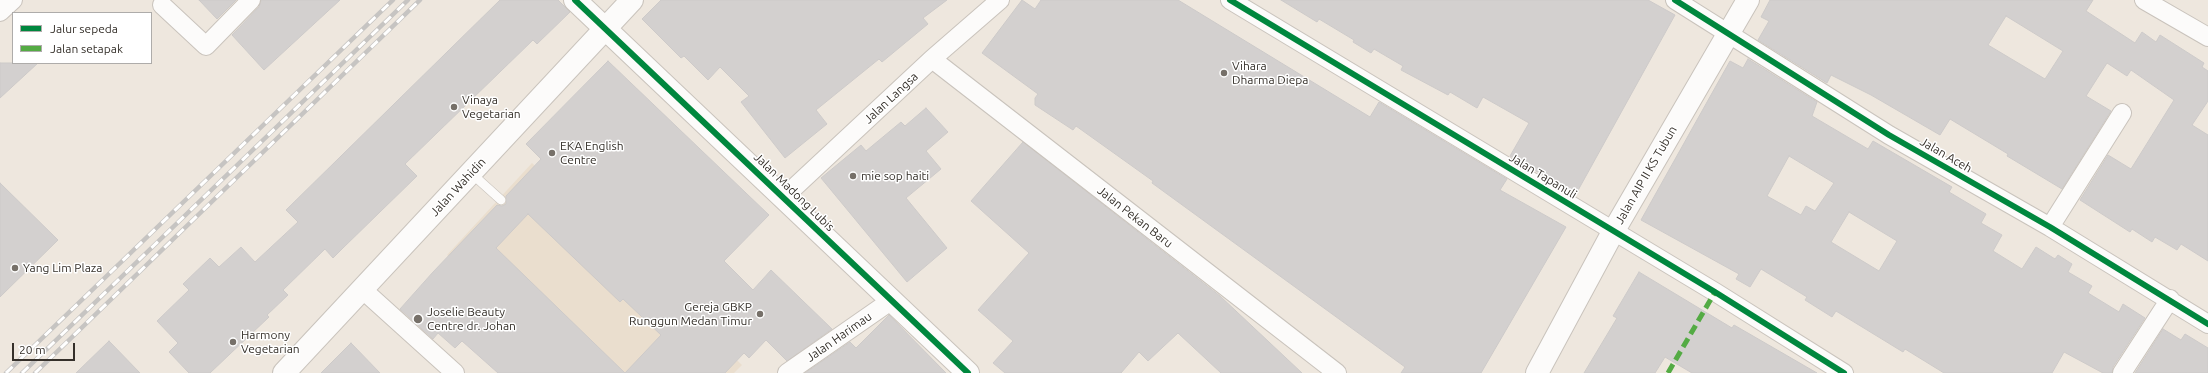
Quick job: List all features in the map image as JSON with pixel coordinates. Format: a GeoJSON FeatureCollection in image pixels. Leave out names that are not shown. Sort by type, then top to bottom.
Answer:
{"type":"FeatureCollection","features":[{"type":"Feature","properties":{"kind":"street"},"geometry":{"type":"LineString","coordinates":[[0,12],[13,0]]}},
{"type":"Feature","properties":{"kind":"street"},"geometry":{"type":"LineString","coordinates":[[162,5],[206,46],[251,0]]}},
{"type":"Feature","properties":{"kind":"street","name":"Jalan Madong Lubis"},"geometry":{"type":"LineString","coordinates":[[574,0],[606,28],[968,373]]}},
{"type":"Feature","properties":{"kind":"street","name":"Jalan Wahidin"},"geometry":{"type":"LineString","coordinates":[[284,373],[632,0]]}},
{"type":"Feature","properties":{"kind":"street","name":"Jalan Langsa"},"geometry":{"type":"LineString","coordinates":[[784,197],[932,59],[1000,0]]}},
{"type":"Feature","properties":{"kind":"street","name":"Jalan Tapanuli"},"geometry":{"type":"LineString","coordinates":[[1230,0],[1613,232],[1715,292],[1844,373]]}},
{"type":"Feature","properties":{"kind":"street","name":"Jalan Aceh"},"geometry":{"type":"LineString","coordinates":[[1675,0],[1889,135],[2050,227],[2170,299],[2208,324]]}},
{"type":"Feature","properties":{"kind":"street","name":"Jalan AIP II KS Tubun"},"geometry":{"type":"LineString","coordinates":[[1538,373],[1613,232],[1748,0]]}},
{"type":"Feature","properties":{"kind":"street"},"geometry":{"type":"LineString","coordinates":[[2144,0],[2208,37]]}},
{"type":"Feature","properties":{"kind":"street","name":"Jalan Pekan Baru"},"geometry":{"type":"LineString","coordinates":[[932,59],[1338,373]]}},
{"type":"Feature","properties":{"kind":"street"},"geometry":{"type":"LineString","coordinates":[[2050,227],[2122,113]]}},
{"type":"Feature","properties":{"kind":"street"},"geometry":{"type":"LineString","coordinates":[[362,289],[456,373]]}},
{"type":"Feature","properties":{"kind":"street"},"geometry":{"type":"LineString","coordinates":[[2122,373],[2170,299]]}},
{"type":"Feature","properties":{"kind":"street","name":"Jalan Harimau"},"geometry":{"type":"LineString","coordinates":[[786,373],[892,300]]}},
{"type":"Feature","properties":{"kind":"lane"},"geometry":{"type":"LineString","coordinates":[[471,173],[501,200]]}},
{"type":"Feature","properties":{"kind":"shaded area"},"geometry":{"type":"Polygon","coordinates":[[[532,163],[742,365],[734,373],[575,373],[447,255],[532,163]]]}},
{"type":"Feature","properties":{"kind":"building"},"geometry":{"type":"Polygon","coordinates":[[[199,0],[236,0],[217,19],[199,0]]]}},
{"type":"Feature","properties":{"kind":"building"},"geometry":{"type":"Polygon","coordinates":[[[261,0],[340,0],[264,70],[232,35],[259,7],[261,0]]]}},
{"type":"Feature","properties":{"kind":"building"},"geometry":{"type":"Polygon","coordinates":[[[500,0],[558,0],[570,12],[537,44],[533,40],[405,164],[417,176],[333,258],[325,249],[283,290],[288,295],[267,315],[269,317],[210,373],[189,373],[169,352],[178,343],[157,321],[189,290],[183,284],[210,258],[219,267],[241,247],[255,262],[298,222],[286,210],[500,0]]]}},
{"type":"Feature","properties":{"kind":"building"},"geometry":{"type":"Polygon","coordinates":[[[661,0],[947,0],[923,18],[928,24],[882,62],[879,59],[816,110],[827,124],[785,158],[741,102],[749,96],[720,67],[708,80],[684,56],[681,58],[642,19],[661,0]]]}},
{"type":"Feature","properties":{"kind":"building"},"geometry":{"type":"Polygon","coordinates":[[[1022,0],[1035,9],[1041,0],[1178,0],[1370,117],[1379,102],[1507,179],[1500,190],[1566,227],[1481,373],[1401,373],[1405,367],[1152,183],[1153,181],[1076,126],[1073,130],[1035,105],[1035,98],[1038,94],[982,53],[1022,0]]]}},
{"type":"Feature","properties":{"kind":"building"},"geometry":{"type":"Polygon","coordinates":[[[1281,0],[1648,0],[1675,15],[1576,194],[1510,156],[1529,123],[1483,97],[1477,108],[1450,92],[1448,95],[1401,70],[1403,66],[1374,49],[1371,53],[1353,42],[1354,40],[1319,19],[1317,22],[1281,0]]]}},
{"type":"Feature","properties":{"kind":"building"},"geometry":{"type":"Polygon","coordinates":[[[1770,0],[2093,0],[2086,11],[2135,43],[2142,32],[2156,42],[2160,35],[2204,63],[2202,67],[2208,71],[2208,101],[2192,125],[2208,135],[2208,261],[2181,244],[2177,250],[2155,237],[2152,242],[2132,229],[2130,232],[2080,200],[2108,155],[2131,169],[2174,100],[2131,70],[2127,76],[2107,63],[2086,96],[2111,111],[2062,189],[1950,119],[1940,135],[1871,95],[1831,75],[1827,83],[1758,40],[1769,21],[1761,17],[1770,0]],[[2006,16],[1988,45],[2045,79],[2063,51],[2006,16]]]}},
{"type":"Feature","properties":{"kind":"building"},"geometry":{"type":"Polygon","coordinates":[[[1748,59],[1817,102],[1812,116],[1868,149],[1873,141],[1952,187],[1949,192],[1986,214],[1981,223],[2002,235],[1993,251],[2022,269],[2036,247],[2055,259],[2058,255],[2072,264],[2068,272],[2092,286],[2088,293],[2119,312],[2123,304],[2145,318],[2113,367],[2112,373],[2103,373],[2064,352],[2052,373],[1944,373],[1905,349],[1903,352],[1836,311],[1832,317],[1805,300],[1807,297],[1761,269],[1750,287],[1736,279],[1739,274],[1641,220],[1730,61],[1743,68],[1748,59]],[[1789,156],[1767,196],[1801,215],[1806,206],[1815,211],[1834,183],[1789,156]],[[1849,212],[1831,242],[1879,271],[1897,241],[1849,212]]]}},
{"type":"Feature","properties":{"kind":"building"},"geometry":{"type":"Polygon","coordinates":[[[608,61],[769,215],[724,261],[753,290],[771,270],[832,329],[787,361],[766,340],[749,358],[744,353],[725,373],[625,373],[498,373],[462,341],[455,348],[438,333],[433,339],[400,309],[497,205],[502,206],[506,204],[506,196],[541,159],[526,144],[608,61]],[[528,214],[496,248],[625,373],[661,335],[623,299],[620,302],[528,214]]]}},
{"type":"Feature","properties":{"kind":"building"},"geometry":{"type":"Polygon","coordinates":[[[0,63],[37,64],[0,98],[0,63]]]}},
{"type":"Feature","properties":{"kind":"building"},"geometry":{"type":"Polygon","coordinates":[[[926,108],[948,132],[926,151],[941,169],[906,198],[947,248],[907,282],[821,178],[861,145],[866,151],[901,122],[905,126],[926,108]]]}},
{"type":"Feature","properties":{"kind":"building"},"geometry":{"type":"Polygon","coordinates":[[[1023,142],[1220,296],[1302,373],[1221,373],[1178,333],[1148,361],[1139,352],[1121,373],[1005,373],[993,363],[1013,341],[978,310],[1029,253],[971,201],[1023,142]]]}},
{"type":"Feature","properties":{"kind":"building","name":"Yang Lim Plaza"},"geometry":{"type":"Polygon","coordinates":[[[0,183],[58,240],[0,297],[0,183]]]}},
{"type":"Feature","properties":{"kind":"building"},"geometry":{"type":"Polygon","coordinates":[[[1639,272],[1732,328],[1734,325],[1817,373],[1692,373],[1665,357],[1655,373],[1584,373],[1617,318],[1613,316],[1639,272]]]}},
{"type":"Feature","properties":{"kind":"building"},"geometry":{"type":"Polygon","coordinates":[[[889,315],[946,373],[805,373],[850,342],[856,348],[889,315]]]}},
{"type":"Feature","properties":{"kind":"building"},"geometry":{"type":"Polygon","coordinates":[[[2163,329],[2181,340],[2185,334],[2208,348],[2208,373],[2135,373],[2163,329]]]}},
{"type":"Feature","properties":{"kind":"building"},"geometry":{"type":"Polygon","coordinates":[[[109,341],[140,373],[76,373],[109,341]]]}},
{"type":"Feature","properties":{"kind":"building"},"geometry":{"type":"Polygon","coordinates":[[[351,343],[380,373],[321,373],[351,343]]]}},
{"type":"Feature","properties":{"kind":"railway"},"geometry":{"type":"LineString","coordinates":[[6,373],[393,0]]}},
{"type":"Feature","properties":{"kind":"railway"},"geometry":{"type":"LineString","coordinates":[[22,373],[408,0]]}},
{"type":"Feature","properties":{"kind":"railway"},"geometry":{"type":"LineString","coordinates":[[35,373],[420,0]]}},
{"type":"Feature","properties":{"kind":"marked path"},"geometry":{"type":"LineString","coordinates":[[1668,373],[1715,292]]}},
{"type":"Feature","properties":{"kind":"cycle path"},"geometry":{"type":"LineString","coordinates":[[575,0],[968,373]]}},
{"type":"Feature","properties":{"kind":"cycle path"},"geometry":{"type":"LineString","coordinates":[[1230,0],[1715,292],[1844,373]]}},
{"type":"Feature","properties":{"kind":"cycle path"},"geometry":{"type":"LineString","coordinates":[[1675,0],[1889,135],[2050,227],[2208,324]]}},
{"type":"Feature","properties":{"kind":"place","name":"Vihara Dharma Diepa"},"geometry":{"type":"Point","coordinates":[1224,73]}},
{"type":"Feature","properties":{"kind":"place","name":"Vinaya Vegetarian"},"geometry":{"type":"Point","coordinates":[454,107]}},
{"type":"Feature","properties":{"kind":"place","name":"EKA English Centre"},"geometry":{"type":"Point","coordinates":[552,153]}},
{"type":"Feature","properties":{"kind":"place","name":"mie sop haiti"},"geometry":{"type":"Point","coordinates":[853,176]}},
{"type":"Feature","properties":{"kind":"place","name":"Yang Lim Plaza"},"geometry":{"type":"Point","coordinates":[15,268]}},
{"type":"Feature","properties":{"kind":"place","name":"Gereja GBKP Runggun Medan Timur"},"geometry":{"type":"Point","coordinates":[760,314]}},
{"type":"Feature","properties":{"kind":"place","name":"Joselie Beauty Centre dr. Johan"},"geometry":{"type":"Point","coordinates":[418,319]}},
{"type":"Feature","properties":{"kind":"place","name":"Harmony Vegetarian"},"geometry":{"type":"Point","coordinates":[233,342]}}]}
